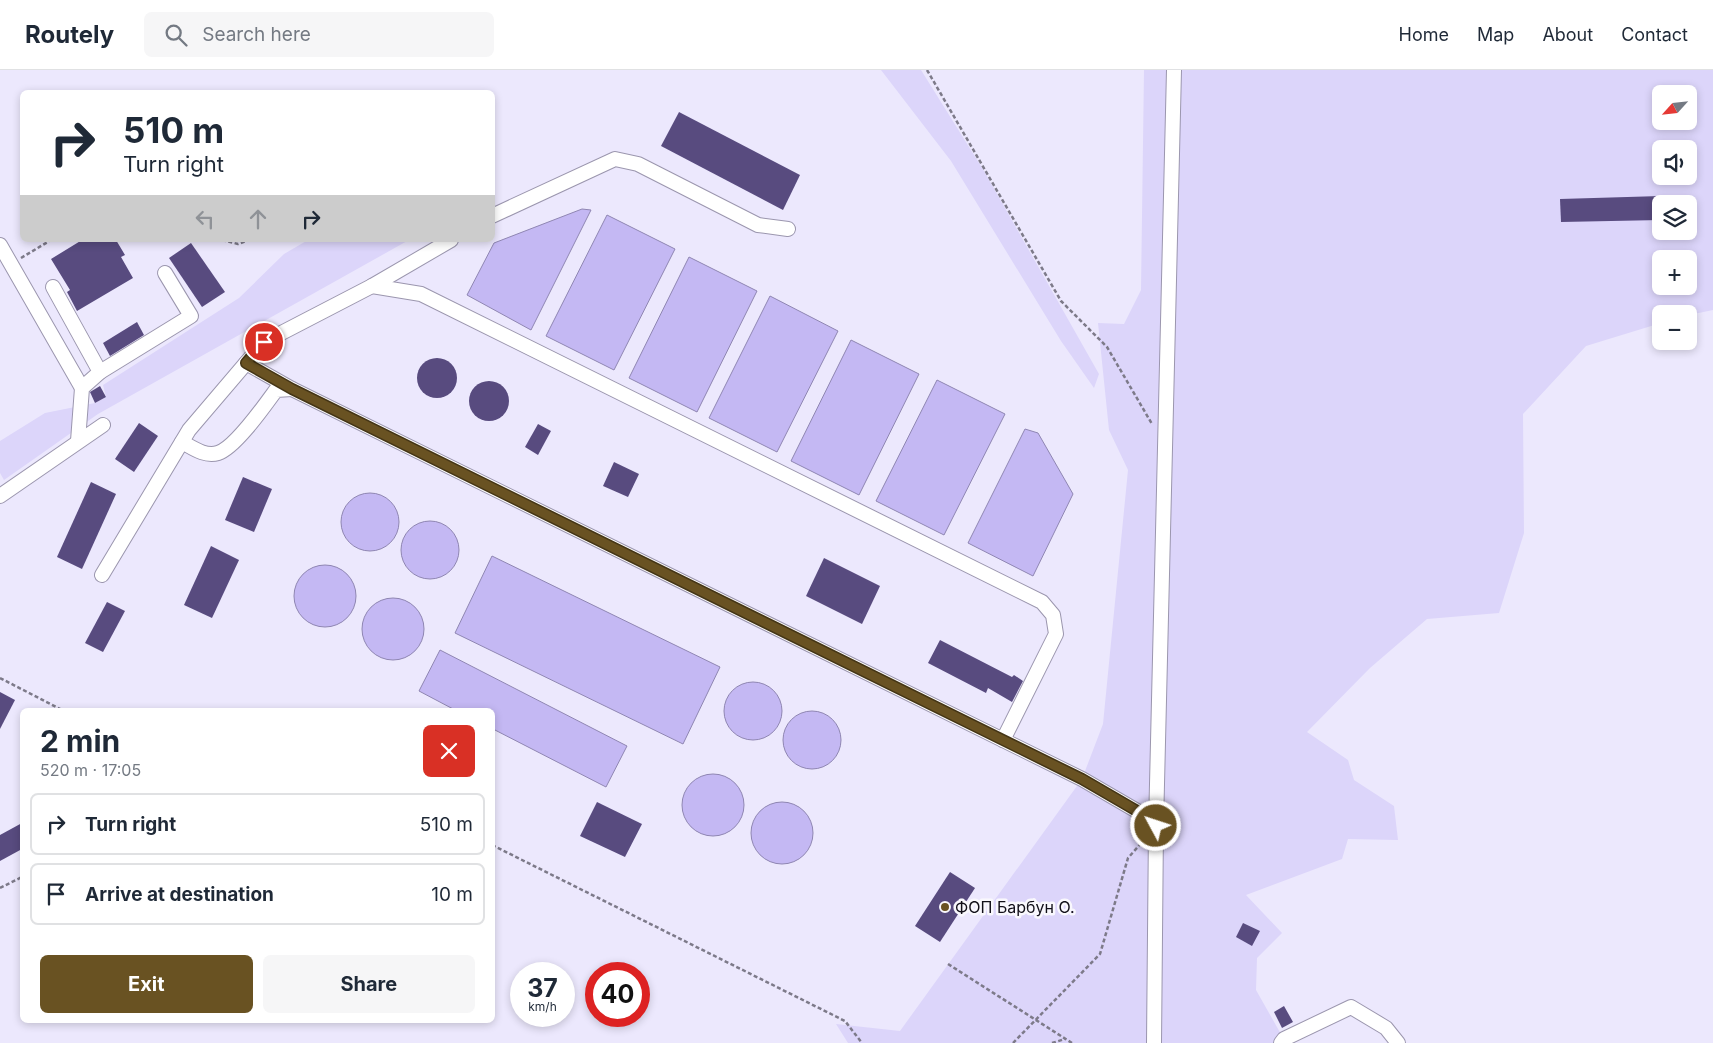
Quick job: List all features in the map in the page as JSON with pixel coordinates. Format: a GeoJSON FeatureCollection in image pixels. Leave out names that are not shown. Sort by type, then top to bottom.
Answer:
{"type":"FeatureCollection","features":[{"type":"Feature","properties":{"kind":"street"},"geometry":{"type":"LineString","coordinates":[[1154,1043],[1156,824],[1174,70]]}},
{"type":"Feature","properties":{"kind":"street"},"geometry":{"type":"LineString","coordinates":[[495,215],[614,159],[638,164],[758,225],[788,229]]}},
{"type":"Feature","properties":{"kind":"street"},"geometry":{"type":"LineString","coordinates":[[102,574],[189,430],[264,342],[372,286],[448,242]]}},
{"type":"Feature","properties":{"kind":"street"},"geometry":{"type":"LineString","coordinates":[[3,250],[82,388],[78,441]]}},
{"type":"Feature","properties":{"kind":"street"},"geometry":{"type":"LineString","coordinates":[[82,388],[100,372],[191,316],[165,274]]}},
{"type":"Feature","properties":{"kind":"street"},"geometry":{"type":"LineString","coordinates":[[372,286],[421,294],[1042,602],[1053,615],[1056,634],[1003,740]]}},
{"type":"Feature","properties":{"kind":"street"},"geometry":{"type":"LineString","coordinates":[[53,287],[100,372]]}},
{"type":"Feature","properties":{"kind":"street"},"geometry":{"type":"LineString","coordinates":[[246,363],[292,389],[1082,779],[1156,824]]}},
{"type":"Feature","properties":{"kind":"street"},"geometry":{"type":"LineString","coordinates":[[182,442],[202,453],[217,454],[226,449],[246,428],[276,390],[292,389]]}},
{"type":"Feature","properties":{"kind":"street"},"geometry":{"type":"LineString","coordinates":[[0,495],[103,425]]}},
{"type":"Feature","properties":{"kind":"street"},"geometry":{"type":"LineString","coordinates":[[1281,1043],[1284,1039],[1351,1007],[1386,1028],[1398,1043]]}},
{"type":"Feature","properties":{"kind":"path"},"geometry":{"type":"LineString","coordinates":[[927,70],[953,111],[1061,301],[1107,347],[1153,426]]}},
{"type":"Feature","properties":{"kind":"path"},"geometry":{"type":"LineString","coordinates":[[3,250],[19,259],[48,242]]}},
{"type":"Feature","properties":{"kind":"path"},"geometry":{"type":"LineString","coordinates":[[230,242],[238,244],[244,242]]}},
{"type":"Feature","properties":{"kind":"path"},"geometry":{"type":"LineString","coordinates":[[0,678],[58,708]]}},
{"type":"Feature","properties":{"kind":"path"},"geometry":{"type":"LineString","coordinates":[[1013,1043],[1100,954],[1128,858],[1156,824]]}},
{"type":"Feature","properties":{"kind":"path"},"geometry":{"type":"LineString","coordinates":[[495,846],[845,1021],[862,1043]]}},
{"type":"Feature","properties":{"kind":"path"},"geometry":{"type":"LineString","coordinates":[[0,888],[20,878]]}},
{"type":"Feature","properties":{"kind":"path"},"geometry":{"type":"LineString","coordinates":[[948,964],[1072,1043]]}},
{"type":"Feature","properties":{"kind":"path"},"geometry":{"type":"LineString","coordinates":[[1052,1043],[1065,1038]]}},
{"type":"Feature","properties":{"kind":"shaded area"},"geometry":{"type":"Polygon","coordinates":[[[881,70],[921,70],[984,171],[1099,374],[1094,388],[1061,341],[951,161],[881,70]]]}},
{"type":"Feature","properties":{"kind":"shaded area"},"geometry":{"type":"Polygon","coordinates":[[[1144,70],[1713,70],[1713,310],[1697,313],[1697,305],[1652,305],[1652,326],[1586,346],[1523,414],[1524,533],[1499,613],[1427,619],[1370,668],[1307,732],[1348,760],[1354,780],[1394,806],[1398,840],[1348,839],[1342,859],[1246,895],[1282,933],[1257,958],[1256,990],[1286,1043],[848,1043],[836,1024],[900,1031],[1082,779],[1103,724],[1128,470],[1109,430],[1098,323],[1124,324],[1141,290],[1144,70]]]}},
{"type":"Feature","properties":{"kind":"shaded area"},"geometry":{"type":"Polygon","coordinates":[[[582,209],[591,210],[531,330],[467,295],[494,243],[582,209]]]}},
{"type":"Feature","properties":{"kind":"shaded area"},"geometry":{"type":"Polygon","coordinates":[[[607,215],[675,249],[614,370],[546,336],[607,215]]]}},
{"type":"Feature","properties":{"kind":"shaded area"},"geometry":{"type":"Polygon","coordinates":[[[305,242],[405,242],[98,414],[4,480],[0,473],[0,441],[45,413],[95,403],[106,397],[103,385],[239,298],[284,254],[305,242]]]}},
{"type":"Feature","properties":{"kind":"shaded area"},"geometry":{"type":"Polygon","coordinates":[[[689,257],[757,291],[697,412],[629,378],[689,257]]]}},
{"type":"Feature","properties":{"kind":"shaded area"},"geometry":{"type":"Polygon","coordinates":[[[770,296],[838,331],[777,452],[709,418],[770,296]]]}},
{"type":"Feature","properties":{"kind":"shaded area"},"geometry":{"type":"Polygon","coordinates":[[[851,340],[919,374],[859,495],[791,461],[851,340]]]}},
{"type":"Feature","properties":{"kind":"shaded area"},"geometry":{"type":"Polygon","coordinates":[[[937,380],[1005,414],[944,535],[876,501],[937,380]]]}},
{"type":"Feature","properties":{"kind":"shaded area"},"geometry":{"type":"Polygon","coordinates":[[[1025,429],[1038,433],[1073,494],[1033,576],[968,543],[1025,429]]]}},
{"type":"Feature","properties":{"kind":"shaded area"},"geometry":{"type":"Polygon","coordinates":[[[364,493],[376,493],[391,501],[399,516],[399,528],[391,543],[376,551],[364,551],[349,543],[341,528],[341,516],[349,501],[364,493]]]}},
{"type":"Feature","properties":{"kind":"shaded area"},"geometry":{"type":"Polygon","coordinates":[[[424,521],[436,521],[451,529],[459,544],[459,556],[451,571],[436,579],[424,579],[409,571],[401,556],[401,544],[409,529],[424,521]]]}},
{"type":"Feature","properties":{"kind":"shaded area"},"geometry":{"type":"Polygon","coordinates":[[[492,556],[720,667],[683,744],[455,633],[492,556]]]}},
{"type":"Feature","properties":{"kind":"shaded area"},"geometry":{"type":"Polygon","coordinates":[[[325,565],[337,567],[347,574],[354,584],[356,596],[354,608],[347,618],[337,625],[325,627],[313,625],[303,618],[296,608],[294,596],[296,584],[303,574],[313,567],[325,565]]]}},
{"type":"Feature","properties":{"kind":"shaded area"},"geometry":{"type":"Polygon","coordinates":[[[387,598],[399,598],[415,607],[422,617],[424,629],[422,641],[415,651],[399,660],[387,660],[376,655],[367,646],[362,635],[362,623],[367,612],[376,603],[387,598]]]}},
{"type":"Feature","properties":{"kind":"shaded area"},"geometry":{"type":"Polygon","coordinates":[[[440,650],[627,746],[606,787],[495,730],[495,708],[451,708],[419,691],[440,650]]]}},
{"type":"Feature","properties":{"kind":"shaded area"},"geometry":{"type":"Polygon","coordinates":[[[747,682],[759,682],[774,690],[782,705],[782,717],[774,732],[759,740],[747,740],[732,732],[724,717],[724,705],[732,690],[747,682]]]}},
{"type":"Feature","properties":{"kind":"shaded area"},"geometry":{"type":"Polygon","coordinates":[[[806,711],[818,711],[833,719],[841,734],[841,746],[833,761],[818,769],[806,769],[791,761],[783,746],[783,734],[791,719],[806,711]]]}},
{"type":"Feature","properties":{"kind":"shaded area"},"geometry":{"type":"Polygon","coordinates":[[[707,774],[719,774],[735,783],[742,793],[744,805],[742,817],[735,827],[719,836],[707,836],[696,831],[687,822],[682,811],[682,799],[687,788],[696,779],[707,774]]]}},
{"type":"Feature","properties":{"kind":"shaded area"},"geometry":{"type":"Polygon","coordinates":[[[776,802],[788,802],[804,811],[811,821],[813,833],[811,845],[804,855],[788,864],[776,864],[765,859],[756,850],[751,839],[751,827],[756,816],[765,807],[776,802]]]}},
{"type":"Feature","properties":{"kind":"building"},"geometry":{"type":"Polygon","coordinates":[[[679,112],[800,175],[783,210],[661,146],[679,112]]]}},
{"type":"Feature","properties":{"kind":"building"},"geometry":{"type":"Polygon","coordinates":[[[1652,196],[1652,220],[1561,222],[1560,199],[1652,196]]]}},
{"type":"Feature","properties":{"kind":"building"},"geometry":{"type":"Polygon","coordinates":[[[79,242],[117,242],[125,255],[121,257],[133,278],[77,311],[67,292],[70,290],[51,259],[79,242]]]}},
{"type":"Feature","properties":{"kind":"building"},"geometry":{"type":"Polygon","coordinates":[[[191,243],[225,292],[202,307],[169,258],[191,243]]]}},
{"type":"Feature","properties":{"kind":"building"},"geometry":{"type":"Polygon","coordinates":[[[137,322],[144,335],[110,356],[103,343],[137,322]]]}},
{"type":"Feature","properties":{"kind":"building"},"geometry":{"type":"Polygon","coordinates":[[[433,358],[441,358],[448,361],[454,367],[457,378],[454,389],[448,395],[441,398],[433,398],[426,395],[420,389],[417,382],[417,374],[420,367],[426,361],[433,358]]]}},
{"type":"Feature","properties":{"kind":"building"},"geometry":{"type":"Polygon","coordinates":[[[493,381],[500,384],[506,390],[509,401],[508,409],[500,418],[493,421],[485,421],[478,418],[470,409],[469,397],[472,390],[481,382],[493,381]]]}},
{"type":"Feature","properties":{"kind":"building"},"geometry":{"type":"Polygon","coordinates":[[[100,386],[106,397],[95,403],[90,392],[100,386]]]}},
{"type":"Feature","properties":{"kind":"building"},"geometry":{"type":"Polygon","coordinates":[[[139,423],[158,436],[134,472],[115,459],[139,423]]]}},
{"type":"Feature","properties":{"kind":"building"},"geometry":{"type":"Polygon","coordinates":[[[538,424],[551,431],[538,455],[525,447],[538,424]]]}},
{"type":"Feature","properties":{"kind":"building"},"geometry":{"type":"Polygon","coordinates":[[[614,462],[639,474],[628,497],[603,486],[614,462]]]}},
{"type":"Feature","properties":{"kind":"building"},"geometry":{"type":"Polygon","coordinates":[[[243,477],[272,489],[254,532],[225,520],[243,477]]]}},
{"type":"Feature","properties":{"kind":"building"},"geometry":{"type":"Polygon","coordinates":[[[91,482],[116,494],[82,569],[57,557],[91,482]]]}},
{"type":"Feature","properties":{"kind":"building"},"geometry":{"type":"Polygon","coordinates":[[[211,546],[239,560],[212,618],[184,605],[211,546]]]}},
{"type":"Feature","properties":{"kind":"building"},"geometry":{"type":"Polygon","coordinates":[[[824,558],[880,586],[862,624],[806,596],[824,558]]]}},
{"type":"Feature","properties":{"kind":"building"},"geometry":{"type":"Polygon","coordinates":[[[107,602],[125,611],[103,652],[85,643],[107,602]]]}},
{"type":"Feature","properties":{"kind":"building"},"geometry":{"type":"Polygon","coordinates":[[[940,640],[1023,681],[1012,702],[988,688],[986,693],[928,663],[940,640]]]}},
{"type":"Feature","properties":{"kind":"building"},"geometry":{"type":"Polygon","coordinates":[[[0,692],[15,700],[0,729],[0,692]]]}},
{"type":"Feature","properties":{"kind":"building"},"geometry":{"type":"Polygon","coordinates":[[[597,802],[642,824],[625,857],[580,836],[597,802]]]}},
{"type":"Feature","properties":{"kind":"building"},"geometry":{"type":"Polygon","coordinates":[[[20,824],[20,850],[0,861],[0,835],[20,824]]]}},
{"type":"Feature","properties":{"kind":"building","name":"ФОП Барбун О."},"geometry":{"type":"Polygon","coordinates":[[[950,872],[975,888],[940,942],[915,926],[950,872]]]}},
{"type":"Feature","properties":{"kind":"building"},"geometry":{"type":"Polygon","coordinates":[[[1243,923],[1260,931],[1252,946],[1236,937],[1243,923]]]}},
{"type":"Feature","properties":{"kind":"building"},"geometry":{"type":"Polygon","coordinates":[[[1284,1006],[1293,1022],[1282,1028],[1274,1012],[1284,1006]]]}},
{"type":"Feature","properties":{"kind":"place","name":"ФОП Барбун О."},"geometry":{"type":"Point","coordinates":[945,907]}},
{"type":"Feature","properties":{"kind":"route"},"geometry":{"type":"LineString","coordinates":[[264,342],[246,363],[292,389],[1082,779],[1156,822],[1156,826]]}}]}
